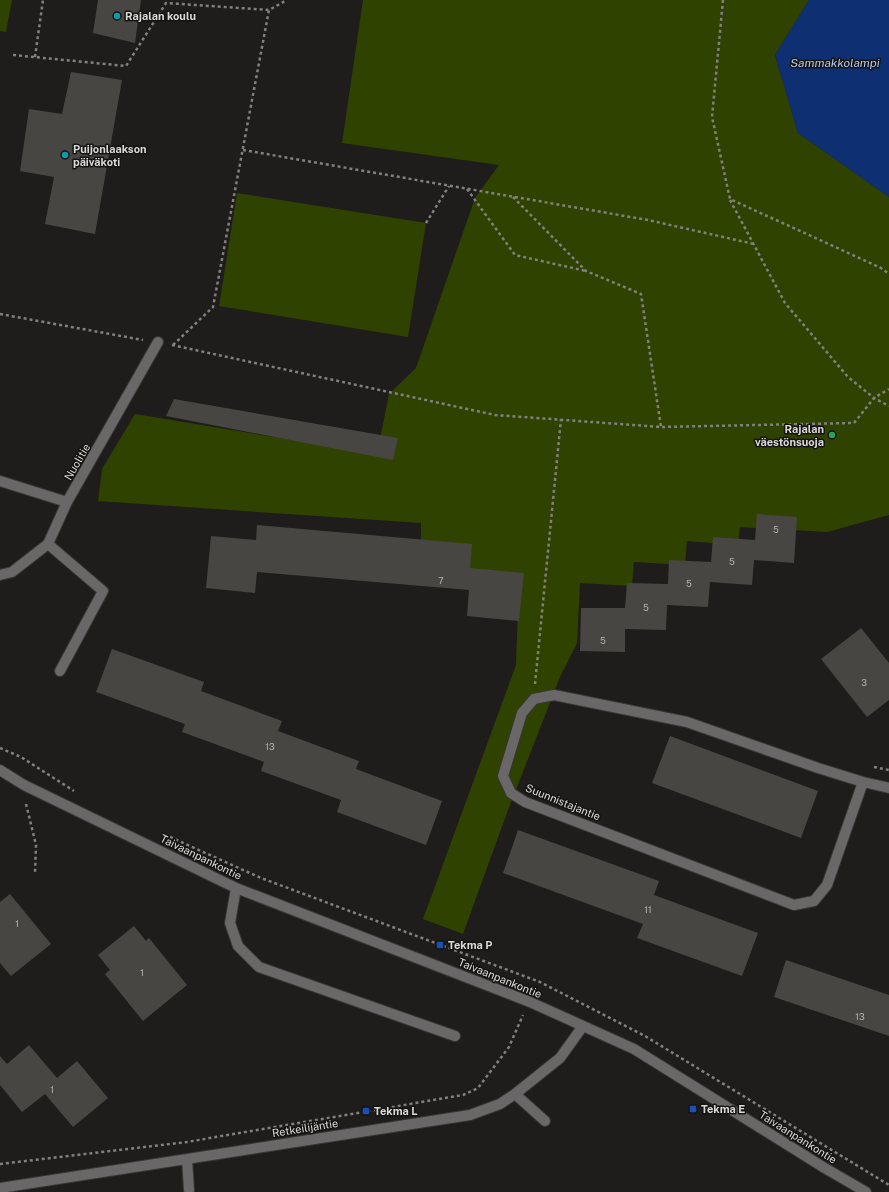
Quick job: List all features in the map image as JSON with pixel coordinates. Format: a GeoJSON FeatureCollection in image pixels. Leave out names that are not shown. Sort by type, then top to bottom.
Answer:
{"type":"FeatureCollection","features":[{"type":"Feature","properties":{"kind":"street","name":"Nuolitie"},"geometry":{"type":"LineString","coordinates":[[0,575],[12,572],[48,544],[67,502],[158,342]]}},
{"type":"Feature","properties":{"kind":"street"},"geometry":{"type":"LineString","coordinates":[[0,481],[67,502]]}},
{"type":"Feature","properties":{"kind":"street"},"geometry":{"type":"LineString","coordinates":[[48,544],[103,591],[60,671]]}},
{"type":"Feature","properties":{"kind":"street"},"geometry":{"type":"LineString","coordinates":[[534,699],[554,695],[687,722],[863,782],[889,788]]}},
{"type":"Feature","properties":{"kind":"street","name":"Suunnistajantie"},"geometry":{"type":"LineString","coordinates":[[534,699],[522,713],[504,776],[512,793],[525,802],[794,905],[814,901],[826,885],[863,782]]}},
{"type":"Feature","properties":{"kind":"street","name":"Taivaanpankontie"},"geometry":{"type":"LineString","coordinates":[[0,770],[24,785],[236,888],[530,1002],[634,1049],[823,1168],[866,1192]]}},
{"type":"Feature","properties":{"kind":"street"},"geometry":{"type":"LineString","coordinates":[[236,888],[230,923],[238,946],[260,967],[454,1036]]}},
{"type":"Feature","properties":{"kind":"street","name":"Retkeilijäntie"},"geometry":{"type":"LineString","coordinates":[[2,1189],[470,1115],[500,1104],[515,1094],[560,1058],[582,1026]]}},
{"type":"Feature","properties":{"kind":"street"},"geometry":{"type":"LineString","coordinates":[[515,1094],[545,1121]]}},
{"type":"Feature","properties":{"kind":"street"},"geometry":{"type":"LineString","coordinates":[[187,1159],[189,1190]]}},
{"type":"Feature","properties":{"kind":"path"},"geometry":{"type":"LineString","coordinates":[[35,57],[43,0]]}},
{"type":"Feature","properties":{"kind":"path"},"geometry":{"type":"LineString","coordinates":[[13,55],[126,66],[166,3],[269,10],[287,0]]}},
{"type":"Feature","properties":{"kind":"path"},"geometry":{"type":"LineString","coordinates":[[723,0],[712,117],[730,199],[785,303],[848,377],[874,398],[889,406]]}},
{"type":"Feature","properties":{"kind":"path"},"geometry":{"type":"LineString","coordinates":[[173,346],[213,307],[269,10]]}},
{"type":"Feature","properties":{"kind":"path"},"geometry":{"type":"LineString","coordinates":[[242,150],[648,220],[754,244]]}},
{"type":"Feature","properties":{"kind":"path"},"geometry":{"type":"LineString","coordinates":[[426,223],[449,186]]}},
{"type":"Feature","properties":{"kind":"path"},"geometry":{"type":"LineString","coordinates":[[466,189],[515,255],[586,272],[641,294],[661,427]]}},
{"type":"Feature","properties":{"kind":"path"},"geometry":{"type":"LineString","coordinates":[[513,197],[586,272]]}},
{"type":"Feature","properties":{"kind":"path"},"geometry":{"type":"LineString","coordinates":[[730,199],[881,268],[889,274]]}},
{"type":"Feature","properties":{"kind":"path"},"geometry":{"type":"LineString","coordinates":[[0,314],[158,342],[495,415],[661,427],[854,423],[874,398],[889,389]]}},
{"type":"Feature","properties":{"kind":"path"},"geometry":{"type":"LineString","coordinates":[[534,699],[561,419]]}},
{"type":"Feature","properties":{"kind":"path"},"geometry":{"type":"LineString","coordinates":[[0,748],[21,757],[78,793],[71,807]]}},
{"type":"Feature","properties":{"kind":"path"},"geometry":{"type":"LineString","coordinates":[[32,806],[26,803],[36,845],[35,873]]}},
{"type":"Feature","properties":{"kind":"path"},"geometry":{"type":"LineString","coordinates":[[0,1164],[186,1142],[463,1095],[478,1088],[509,1047],[540,982],[261,878],[163,834]]}},
{"type":"Feature","properties":{"kind":"green space"},"geometry":{"type":"Polygon","coordinates":[[[0,0],[12,0],[6,32],[0,31],[0,0]]]}},
{"type":"Feature","properties":{"kind":"green space"},"geometry":{"type":"Polygon","coordinates":[[[363,0],[809,0],[775,55],[798,133],[889,197],[889,515],[827,532],[740,527],[738,545],[687,541],[685,565],[634,562],[632,586],[580,583],[577,643],[560,677],[508,810],[463,934],[423,919],[516,665],[519,578],[469,575],[421,547],[421,523],[98,501],[102,469],[135,414],[377,454],[389,394],[416,368],[475,198],[499,165],[342,143],[363,0]]]}},
{"type":"Feature","properties":{"kind":"green space"},"geometry":{"type":"Polygon","coordinates":[[[237,193],[426,223],[408,337],[219,306],[237,193]]]}},
{"type":"Feature","properties":{"kind":"water","name":"Sammakkolampi"},"geometry":{"type":"Polygon","coordinates":[[[809,0],[889,0],[889,197],[798,133],[775,55],[809,0]]]}},
{"type":"Feature","properties":{"kind":"building","name":"Rajalan koulu"},"geometry":{"type":"Polygon","coordinates":[[[98,0],[141,0],[135,43],[93,33],[98,0]]]}},
{"type":"Feature","properties":{"kind":"building","name":"Puijonlaakson päiväkoti"},"geometry":{"type":"Polygon","coordinates":[[[71,72],[122,80],[95,234],[45,224],[54,177],[20,171],[29,109],[62,114],[71,72]]]}},
{"type":"Feature","properties":{"kind":"building"},"geometry":{"type":"Polygon","coordinates":[[[174,399],[398,438],[393,460],[166,416],[174,399]]]}},
{"type":"Feature","properties":{"kind":"building"},"geometry":{"type":"Polygon","coordinates":[[[757,514],[797,517],[794,563],[754,560],[752,585],[710,582],[708,607],[667,605],[666,630],[625,629],[625,652],[580,651],[581,608],[625,608],[627,583],[668,584],[669,560],[711,562],[713,537],[755,540],[757,514]]]}},
{"type":"Feature","properties":{"kind":"building"},"geometry":{"type":"Polygon","coordinates":[[[257,525],[472,544],[470,568],[524,573],[519,621],[467,616],[469,590],[257,572],[255,593],[206,588],[211,536],[256,540],[257,525]]]}},
{"type":"Feature","properties":{"kind":"building"},"geometry":{"type":"Polygon","coordinates":[[[861,628],[889,663],[889,700],[867,717],[821,659],[861,628]]]}},
{"type":"Feature","properties":{"kind":"building"},"geometry":{"type":"Polygon","coordinates":[[[112,649],[204,682],[201,691],[282,721],[278,731],[359,761],[356,769],[442,801],[426,845],[337,812],[341,800],[261,771],[264,762],[182,732],[185,724],[96,692],[112,649]]]}},
{"type":"Feature","properties":{"kind":"building"},"geometry":{"type":"Polygon","coordinates":[[[670,736],[818,791],[801,838],[652,783],[670,736]]]}},
{"type":"Feature","properties":{"kind":"building"},"geometry":{"type":"Polygon","coordinates":[[[518,830],[659,881],[654,895],[758,933],[742,976],[637,938],[643,924],[503,873],[518,830]]]}},
{"type":"Feature","properties":{"kind":"building"},"geometry":{"type":"Polygon","coordinates":[[[10,894],[51,944],[11,976],[0,963],[0,902],[10,894]]]}},
{"type":"Feature","properties":{"kind":"building"},"geometry":{"type":"Polygon","coordinates":[[[134,926],[146,941],[149,938],[187,985],[143,1021],[105,974],[110,970],[98,955],[134,926]]]}},
{"type":"Feature","properties":{"kind":"building"},"geometry":{"type":"Polygon","coordinates":[[[786,960],[889,995],[889,1036],[774,997],[786,960]]]}},
{"type":"Feature","properties":{"kind":"building"},"geometry":{"type":"Polygon","coordinates":[[[29,1045],[57,1078],[77,1061],[108,1098],[73,1127],[45,1094],[22,1112],[0,1085],[0,1056],[7,1064],[29,1045]]]}},
{"type":"Feature","properties":{"kind":"place","name":"Rajalan koulu"},"geometry":{"type":"Point","coordinates":[117,16]}},
{"type":"Feature","properties":{"kind":"place","name":"Puijonlaakson päiväkoti"},"geometry":{"type":"Point","coordinates":[65,155]}},
{"type":"Feature","properties":{"kind":"place","name":"Rajalan väestönsuoja"},"geometry":{"type":"Point","coordinates":[832,435]}},
{"type":"Feature","properties":{"kind":"place","name":"Tekma P"},"geometry":{"type":"Point","coordinates":[440,945]}},
{"type":"Feature","properties":{"kind":"place","name":"Tekma E"},"geometry":{"type":"Point","coordinates":[693,1109]}},
{"type":"Feature","properties":{"kind":"place","name":"Tekma L"},"geometry":{"type":"Point","coordinates":[366,1111]}}]}
